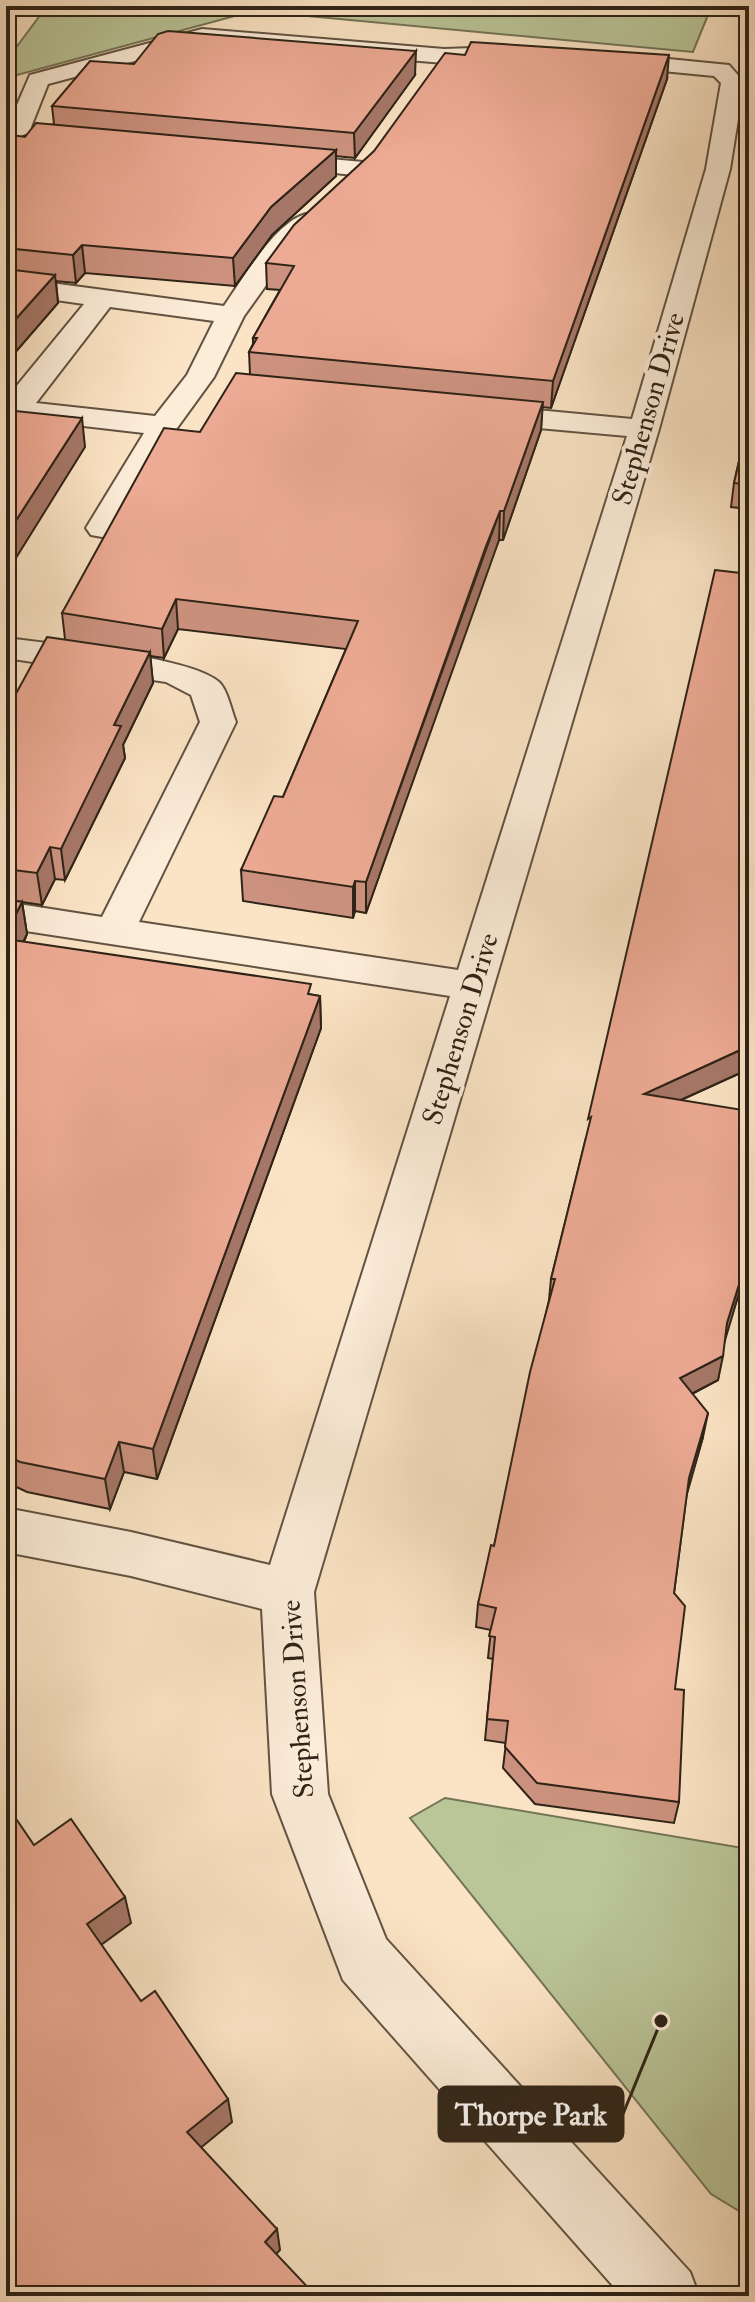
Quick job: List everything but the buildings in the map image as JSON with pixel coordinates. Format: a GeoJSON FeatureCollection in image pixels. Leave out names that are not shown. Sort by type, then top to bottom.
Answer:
{"type":"FeatureCollection","features":[{"type":"Feature","properties":{"kind":"street"},"geometry":{"type":"LineString","coordinates":[[103,145],[27,138],[19,128],[38,80],[202,36],[444,56],[520,54]]}},
{"type":"Feature","properties":{"kind":"street"},"geometry":{"type":"LineString","coordinates":[[426,81],[444,56]]}},
{"type":"Feature","properties":{"kind":"street","name":"Stephenson Drive"},"geometry":{"type":"LineString","coordinates":[[593,59],[721,70],[733,82],[733,171],[644,429],[288,1592],[300,1794],[364,1959],[666,2296]]}},
{"type":"Feature","properties":{"kind":"street"},"geometry":{"type":"LineString","coordinates":[[102,528],[163,426],[195,385],[231,315],[283,243],[363,169],[381,144]]}},
{"type":"Feature","properties":{"kind":"street"},"geometry":{"type":"LineString","coordinates":[[256,159],[363,169]]}},
{"type":"Feature","properties":{"kind":"street"},"geometry":{"type":"LineString","coordinates":[[6,285],[231,315]]}},
{"type":"Feature","properties":{"kind":"street"},"geometry":{"type":"LineString","coordinates":[[11,408],[102,299]]}},
{"type":"Feature","properties":{"kind":"street"},"geometry":{"type":"LineString","coordinates":[[195,385],[226,388]]}},
{"type":"Feature","properties":{"kind":"street"},"geometry":{"type":"LineString","coordinates":[[11,408],[163,426]]}},
{"type":"Feature","properties":{"kind":"street"},"geometry":{"type":"LineString","coordinates":[[458,411],[644,429]]}},
{"type":"Feature","properties":{"kind":"street"},"geometry":{"type":"LineString","coordinates":[[6,648],[175,673],[206,689],[218,722],[115,930]]}},
{"type":"Feature","properties":{"kind":"street"},"geometry":{"type":"LineString","coordinates":[[6,915],[474,986]]}},
{"type":"Feature","properties":{"kind":"street"},"geometry":{"type":"LineString","coordinates":[[6,1530],[131,1554],[288,1592]]}},
{"type":"Feature","properties":{"kind":"green space"},"geometry":{"type":"Polygon","coordinates":[[[47,6],[680,6],[710,10],[693,52],[253,11],[6,78],[6,61],[47,6]]]}},
{"type":"Feature","properties":{"kind":"green space"},"geometry":{"type":"Polygon","coordinates":[[[445,1798],[749,1849],[749,2217],[711,2194],[410,1818],[445,1798]]]}},
{"type":"Feature","properties":{"kind":"railway"},"geometry":{"type":"LineString","coordinates":[[699,6],[731,10]]}},
{"type":"Feature","properties":{"kind":"place","name":"Thorpe Park"},"geometry":{"type":"Point","coordinates":[661,2021]}}]}
